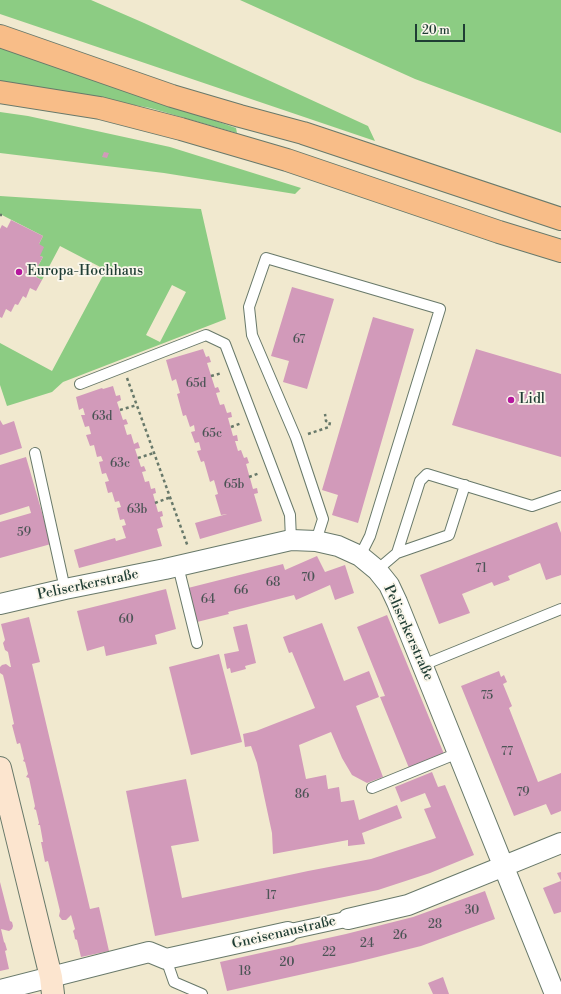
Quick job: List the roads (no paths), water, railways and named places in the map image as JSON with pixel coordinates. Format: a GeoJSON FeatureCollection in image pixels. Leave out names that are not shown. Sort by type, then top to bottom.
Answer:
{"type":"FeatureCollection","features":[{"type":"Feature","properties":{"kind":"highway"},"geometry":{"type":"LineString","coordinates":[[0,36],[172,96],[303,133],[561,219]]}},
{"type":"Feature","properties":{"kind":"highway"},"geometry":{"type":"LineString","coordinates":[[0,92],[100,108],[181,128],[287,160],[499,232],[561,251]]}},
{"type":"Feature","properties":{"kind":"main road"},"geometry":{"type":"LineString","coordinates":[[0,768],[52,986]]}},
{"type":"Feature","properties":{"kind":"street","name":"Peliserkerstraße"},"geometry":{"type":"LineString","coordinates":[[0,604],[291,540],[316,541],[338,546],[360,556],[376,570],[389,585],[423,665],[555,994]]}},
{"type":"Feature","properties":{"kind":"street","name":"Gneisenaustraße"},"geometry":{"type":"LineString","coordinates":[[166,959],[408,905],[561,843]]}},
{"type":"Feature","properties":{"kind":"street"},"geometry":{"type":"LineString","coordinates":[[0,990],[52,986],[150,952],[166,959]]}},
{"type":"Feature","properties":{"kind":"lane"},"geometry":{"type":"LineString","coordinates":[[316,541],[323,519],[296,438],[252,335],[249,307],[266,258],[440,310],[370,536],[360,556]]}},
{"type":"Feature","properties":{"kind":"lane"},"geometry":{"type":"LineString","coordinates":[[80,384],[206,334],[225,344],[290,515],[291,540]]}},
{"type":"Feature","properties":{"kind":"lane"},"geometry":{"type":"LineString","coordinates":[[35,453],[65,589]]}},
{"type":"Feature","properties":{"kind":"lane"},"geometry":{"type":"LineString","coordinates":[[397,553],[420,481],[427,474],[532,506],[561,496]]}},
{"type":"Feature","properties":{"kind":"lane"},"geometry":{"type":"LineString","coordinates":[[376,570],[397,553],[449,535],[465,485]]}},
{"type":"Feature","properties":{"kind":"lane"},"geometry":{"type":"LineString","coordinates":[[185,564],[196,643]]}},
{"type":"Feature","properties":{"kind":"lane"},"geometry":{"type":"LineString","coordinates":[[423,665],[561,609]]}},
{"type":"Feature","properties":{"kind":"lane"},"geometry":{"type":"LineString","coordinates":[[372,788],[458,752]]}},
{"type":"Feature","properties":{"kind":"lane"},"geometry":{"type":"LineString","coordinates":[[166,959],[174,982],[202,994]]}},
{"type":"Feature","properties":{"kind":"place","name":"Europa-Hochhaus"},"geometry":{"type":"Point","coordinates":[19,272]}},
{"type":"Feature","properties":{"kind":"place","name":"Lidl"},"geometry":{"type":"Point","coordinates":[511,400]}}]}
